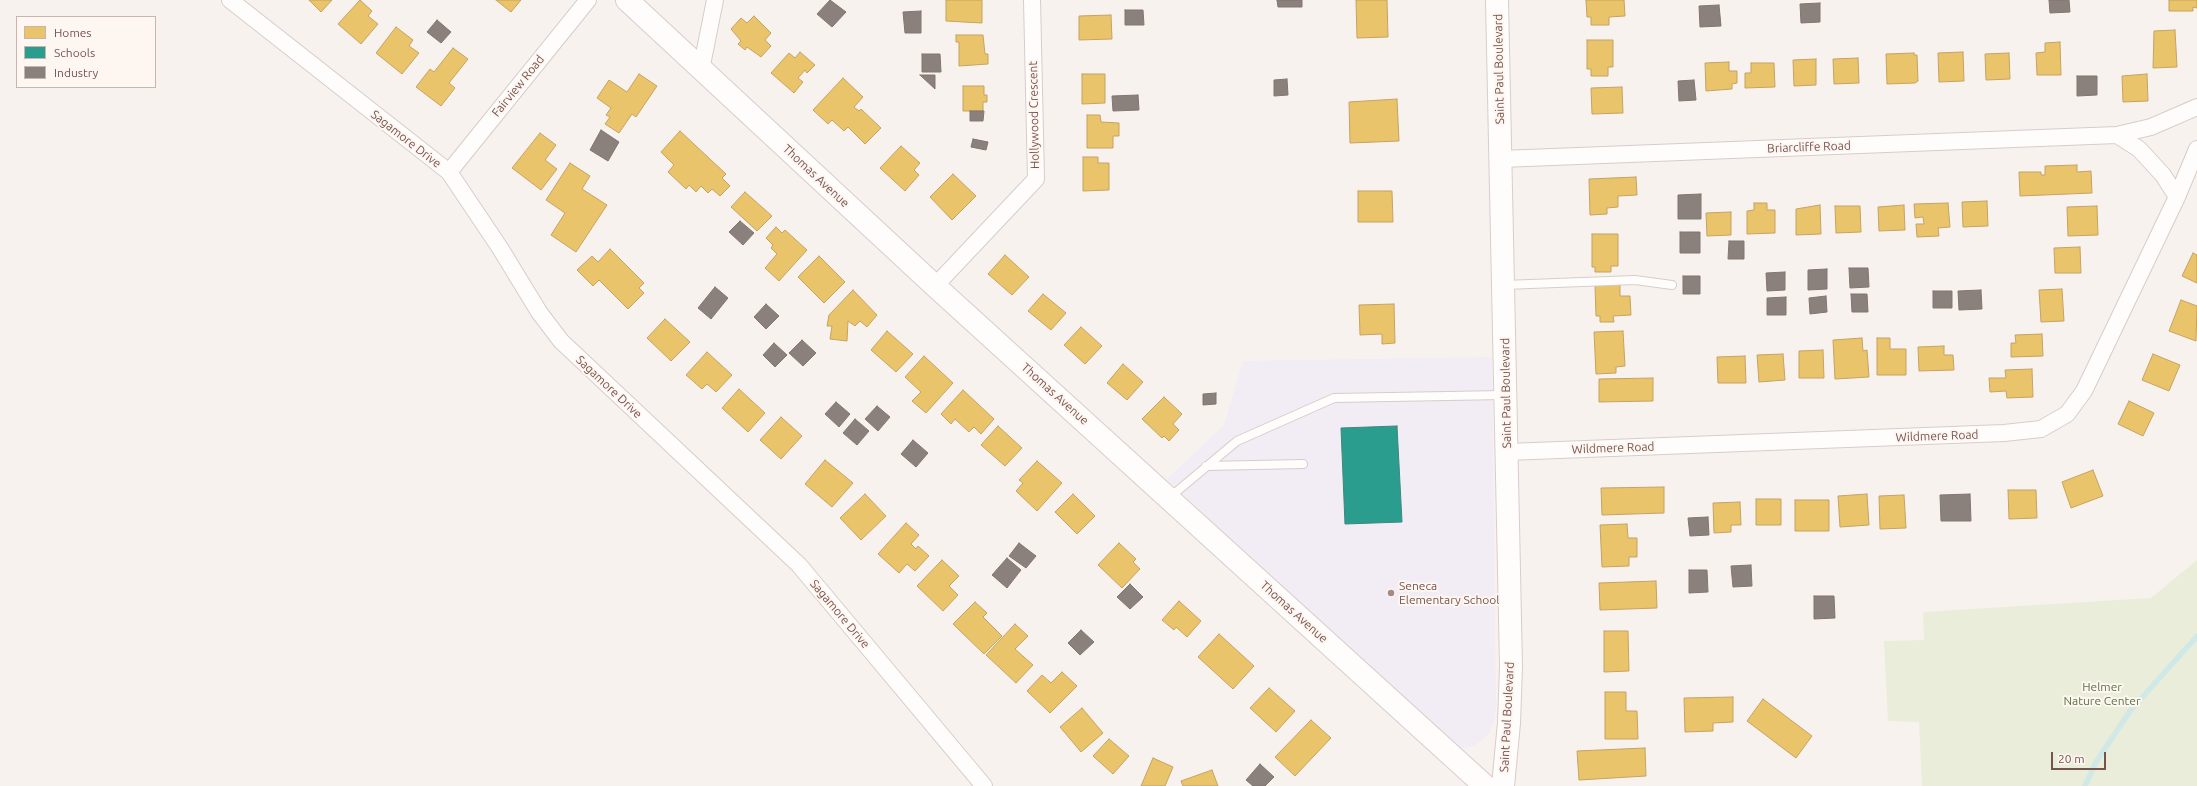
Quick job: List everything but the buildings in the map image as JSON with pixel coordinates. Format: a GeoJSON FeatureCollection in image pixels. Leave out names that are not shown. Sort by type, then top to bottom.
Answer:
{"type":"FeatureCollection","features":[{"type":"Feature","properties":{"kind":"main road","name":"Thomas Avenue"},"geometry":{"type":"LineString","coordinates":[[627,0],[935,286],[1485,786]]}},
{"type":"Feature","properties":{"kind":"main road","name":"Saint Paul Boulevard"},"geometry":{"type":"LineString","coordinates":[[1497,0],[1511,666],[1509,723],[1503,786]]}},
{"type":"Feature","properties":{"kind":"street","name":"Sagamore Drive"},"geometry":{"type":"LineString","coordinates":[[230,0],[448,172],[500,248],[539,312],[561,341],[799,565],[984,786]]}},
{"type":"Feature","properties":{"kind":"street","name":"Fairview Road"},"geometry":{"type":"LineString","coordinates":[[448,172],[588,0]]}},
{"type":"Feature","properties":{"kind":"street"},"geometry":{"type":"LineString","coordinates":[[701,70],[715,0]]}},
{"type":"Feature","properties":{"kind":"street","name":"Hollywood Crescent"},"geometry":{"type":"LineString","coordinates":[[935,286],[1036,179],[1032,0]]}},
{"type":"Feature","properties":{"kind":"street","name":"Briarcliffe Road"},"geometry":{"type":"LineString","coordinates":[[1501,159],[2117,135],[2151,127],[2197,107]]}},
{"type":"Feature","properties":{"kind":"street"},"geometry":{"type":"LineString","coordinates":[[2117,135],[2139,149],[2163,175],[2176,197]]}},
{"type":"Feature","properties":{"kind":"street","name":"Wildmere Road"},"geometry":{"type":"LineString","coordinates":[[1507,452],[2004,433],[2040,429],[2067,414],[2084,391],[2176,197],[2197,149]]}},
{"type":"Feature","properties":{"kind":"lane"},"geometry":{"type":"LineString","coordinates":[[1504,285],[1635,280],[1672,285]]}},
{"type":"Feature","properties":{"kind":"lane"},"geometry":{"type":"LineString","coordinates":[[1169,498],[1236,441],[1334,398],[1506,395]]}},
{"type":"Feature","properties":{"kind":"lane"},"geometry":{"type":"LineString","coordinates":[[1206,466],[1303,464]]}},
{"type":"Feature","properties":{"kind":"shaded area","name":"Seneca Elementary School"},"geometry":{"type":"Polygon","coordinates":[[[1492,357],[1496,707],[1494,722],[1488,735],[1474,746],[1463,748],[1451,746],[1441,738],[1167,479],[1224,425],[1243,361],[1492,357]]]}},
{"type":"Feature","properties":{"kind":"green space","name":"Helmer Nature Center"},"geometry":{"type":"Polygon","coordinates":[[[2197,560],[2197,786],[1922,786],[1919,722],[1888,721],[1884,641],[1924,640],[1923,612],[2151,598],[2197,560]]]}},
{"type":"Feature","properties":{"kind":"waterway"},"geometry":{"type":"LineString","coordinates":[[2085,786],[2096,762],[2130,711],[2197,636]]}},
{"type":"Feature","properties":{"kind":"place","name":"Seneca Elementary School"},"geometry":{"type":"Point","coordinates":[1391,593]}}]}
